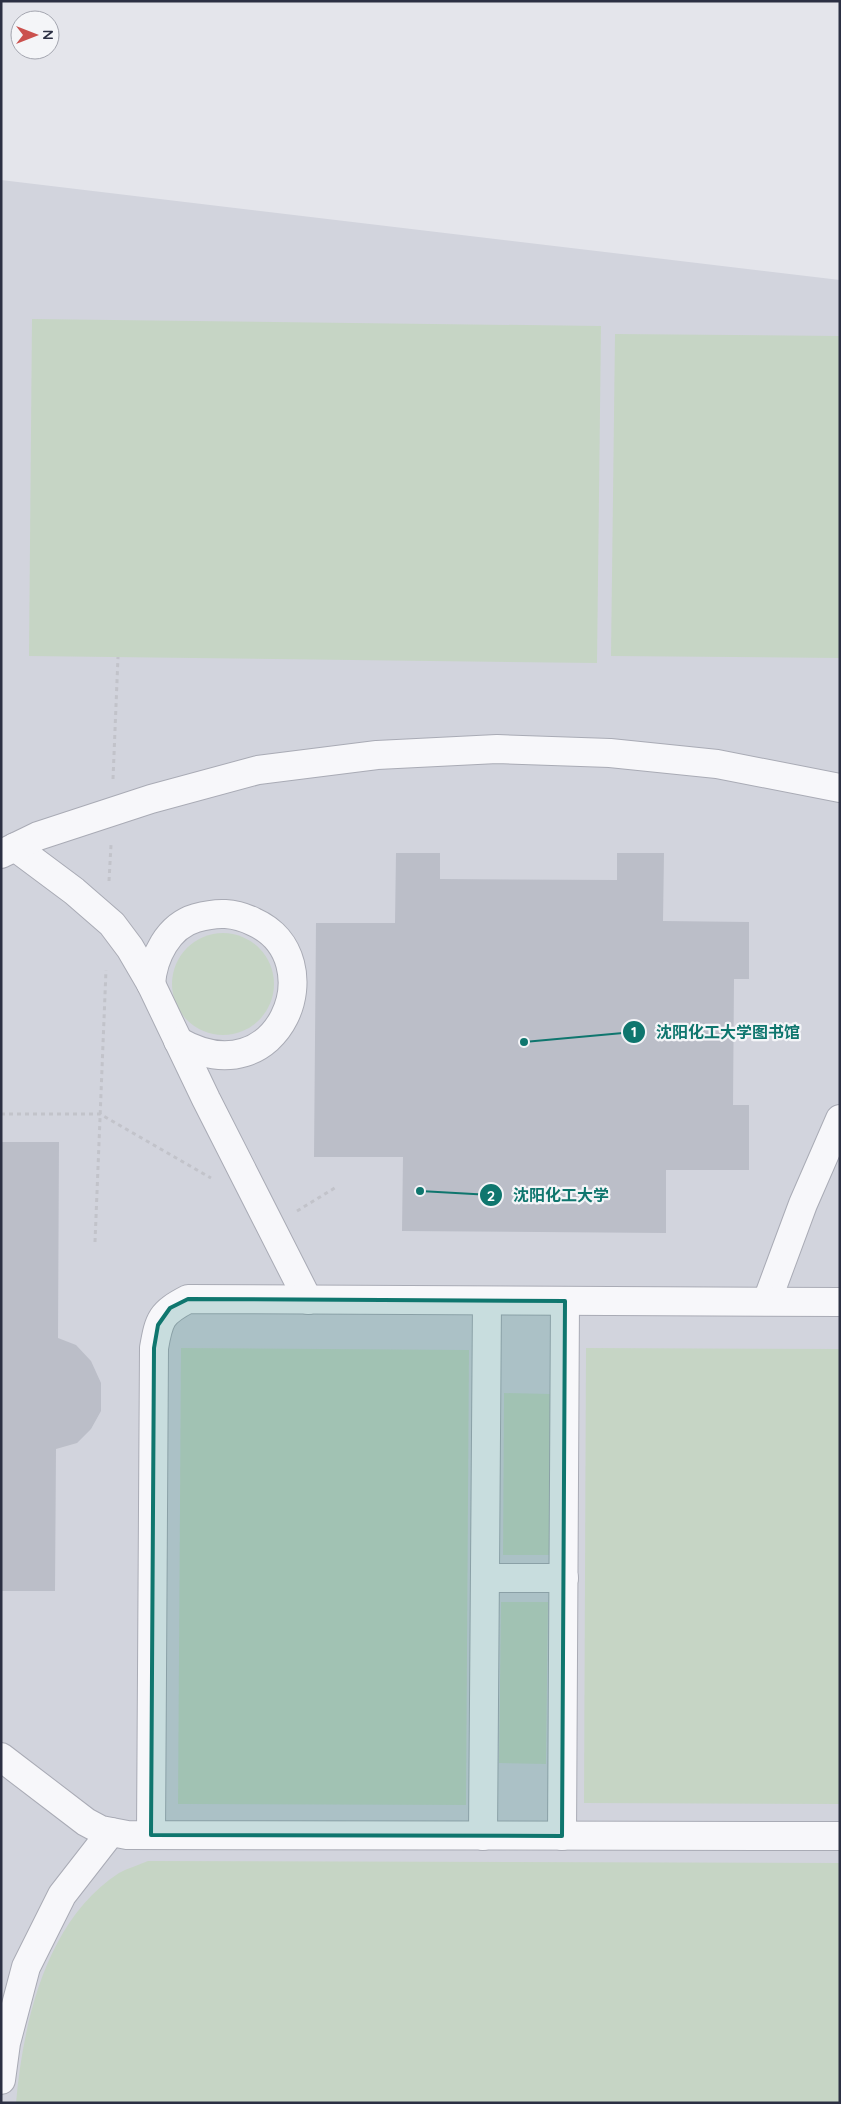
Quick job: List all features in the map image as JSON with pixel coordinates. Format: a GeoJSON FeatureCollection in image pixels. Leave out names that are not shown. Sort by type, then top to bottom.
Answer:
{"type":"FeatureCollection","features":[{"type":"Feature","properties":{"kind":"street"},"geometry":{"type":"LineString","coordinates":[[8,850],[38,836],[151,798],[258,770],[377,755],[497,749],[610,754],[717,764],[840,788]]}},
{"type":"Feature","properties":{"kind":"street"},"geometry":{"type":"LineString","coordinates":[[8,850],[74,892],[112,924],[130,948],[151,984],[206,1100],[308,1300]]}},
{"type":"Feature","properties":{"kind":"street"},"geometry":{"type":"LineString","coordinates":[[151,984],[152,970],[158,952],[172,933],[193,919],[216,913],[240,915],[262,926],[280,942],[290,964],[293,987],[289,1010],[277,1030],[260,1045],[240,1054],[217,1056],[195,1050],[178,1040]]}},
{"type":"Feature","properties":{"kind":"street"},"geometry":{"type":"LineString","coordinates":[[767,1301],[803,1204],[840,1119]]}},
{"type":"Feature","properties":{"kind":"street"},"geometry":{"type":"LineString","coordinates":[[151,1835],[154,1348],[158,1325],[170,1308],[188,1299],[840,1302]]}},
{"type":"Feature","properties":{"kind":"street"},"geometry":{"type":"LineString","coordinates":[[483,1836],[487,1300]]}},
{"type":"Feature","properties":{"kind":"street"},"geometry":{"type":"LineString","coordinates":[[562,1836],[566,1301]]}},
{"type":"Feature","properties":{"kind":"street"},"geometry":{"type":"LineString","coordinates":[[485,1578],[564,1578]]}},
{"type":"Feature","properties":{"kind":"street"},"geometry":{"type":"LineString","coordinates":[[1,1757],[86,1822],[101,1830],[127,1835],[840,1836]]}},
{"type":"Feature","properties":{"kind":"street"},"geometry":{"type":"LineString","coordinates":[[1,2080],[6,2043],[26,1967],[62,1895],[110,1832]]}},
{"type":"Feature","properties":{"kind":"path"},"geometry":{"type":"LineString","coordinates":[[1,1114],[100,1114],[219,1183]]}},
{"type":"Feature","properties":{"kind":"path"},"geometry":{"type":"LineString","coordinates":[[271,1227],[338,1186]]}},
{"type":"Feature","properties":{"kind":"highlighted area"},"geometry":{"type":"Polygon","coordinates":[[[188,1299],[565,1301],[562,1836],[151,1835],[154,1348],[158,1325],[170,1308],[188,1299]]]}},
{"type":"Feature","properties":{"kind":"shaded area"},"geometry":{"type":"Polygon","coordinates":[[[1,180],[840,280],[840,2103],[1,2103],[1,180]]]}},
{"type":"Feature","properties":{"kind":"green space"},"geometry":{"type":"Polygon","coordinates":[[[32,319],[601,326],[597,663],[29,656],[32,319]]]}},
{"type":"Feature","properties":{"kind":"green space"},"geometry":{"type":"Polygon","coordinates":[[[615,334],[840,336],[840,658],[611,656],[615,334]]]}},
{"type":"Feature","properties":{"kind":"green space"},"geometry":{"type":"Polygon","coordinates":[[[223,933],[243,937],[259,948],[270,964],[274,984],[270,1004],[259,1020],[243,1031],[223,1035],[203,1031],[187,1020],[176,1004],[172,984],[176,964],[187,948],[203,937],[223,933]]]}},
{"type":"Feature","properties":{"kind":"green space"},"geometry":{"type":"Polygon","coordinates":[[[181,1348],[469,1350],[466,1805],[178,1804],[181,1348]]]}},
{"type":"Feature","properties":{"kind":"green space"},"geometry":{"type":"Polygon","coordinates":[[[586,1348],[840,1349],[840,1804],[584,1803],[586,1348]]]}},
{"type":"Feature","properties":{"kind":"green space"},"geometry":{"type":"Polygon","coordinates":[[[504,1393],[551,1394],[550,1555],[503,1555],[504,1393]]]}},
{"type":"Feature","properties":{"kind":"green space"},"geometry":{"type":"Polygon","coordinates":[[[501,1602],[548,1602],[546,1764],[499,1763],[501,1602]]]}},
{"type":"Feature","properties":{"kind":"green space"},"geometry":{"type":"Polygon","coordinates":[[[148,1861],[840,1863],[840,2103],[16,2103],[19,2072],[32,2007],[56,1945],[73,1918],[94,1893],[119,1873],[148,1861]]]}},
{"type":"Feature","properties":{"kind":"building"},"geometry":{"type":"Polygon","coordinates":[[[396,853],[440,853],[440,879],[617,880],[617,853],[664,853],[663,921],[749,922],[749,979],[734,979],[733,1105],[749,1105],[749,1170],[666,1170],[666,1233],[402,1231],[403,1157],[314,1157],[316,923],[395,923],[396,853]]]}},
{"type":"Feature","properties":{"kind":"building"},"geometry":{"type":"Polygon","coordinates":[[[1,1142],[59,1142],[58,1338],[76,1345],[91,1361],[101,1383],[101,1411],[91,1429],[77,1443],[56,1449],[55,1591],[1,1591],[1,1142]]]}},
{"type":"Feature","properties":{"kind":"place","name":"沈阳化工大学图书馆"},"geometry":{"type":"Point","coordinates":[524,1042]}},
{"type":"Feature","properties":{"kind":"place","name":"沈阳化工大学"},"geometry":{"type":"Point","coordinates":[420,1191]}}]}
